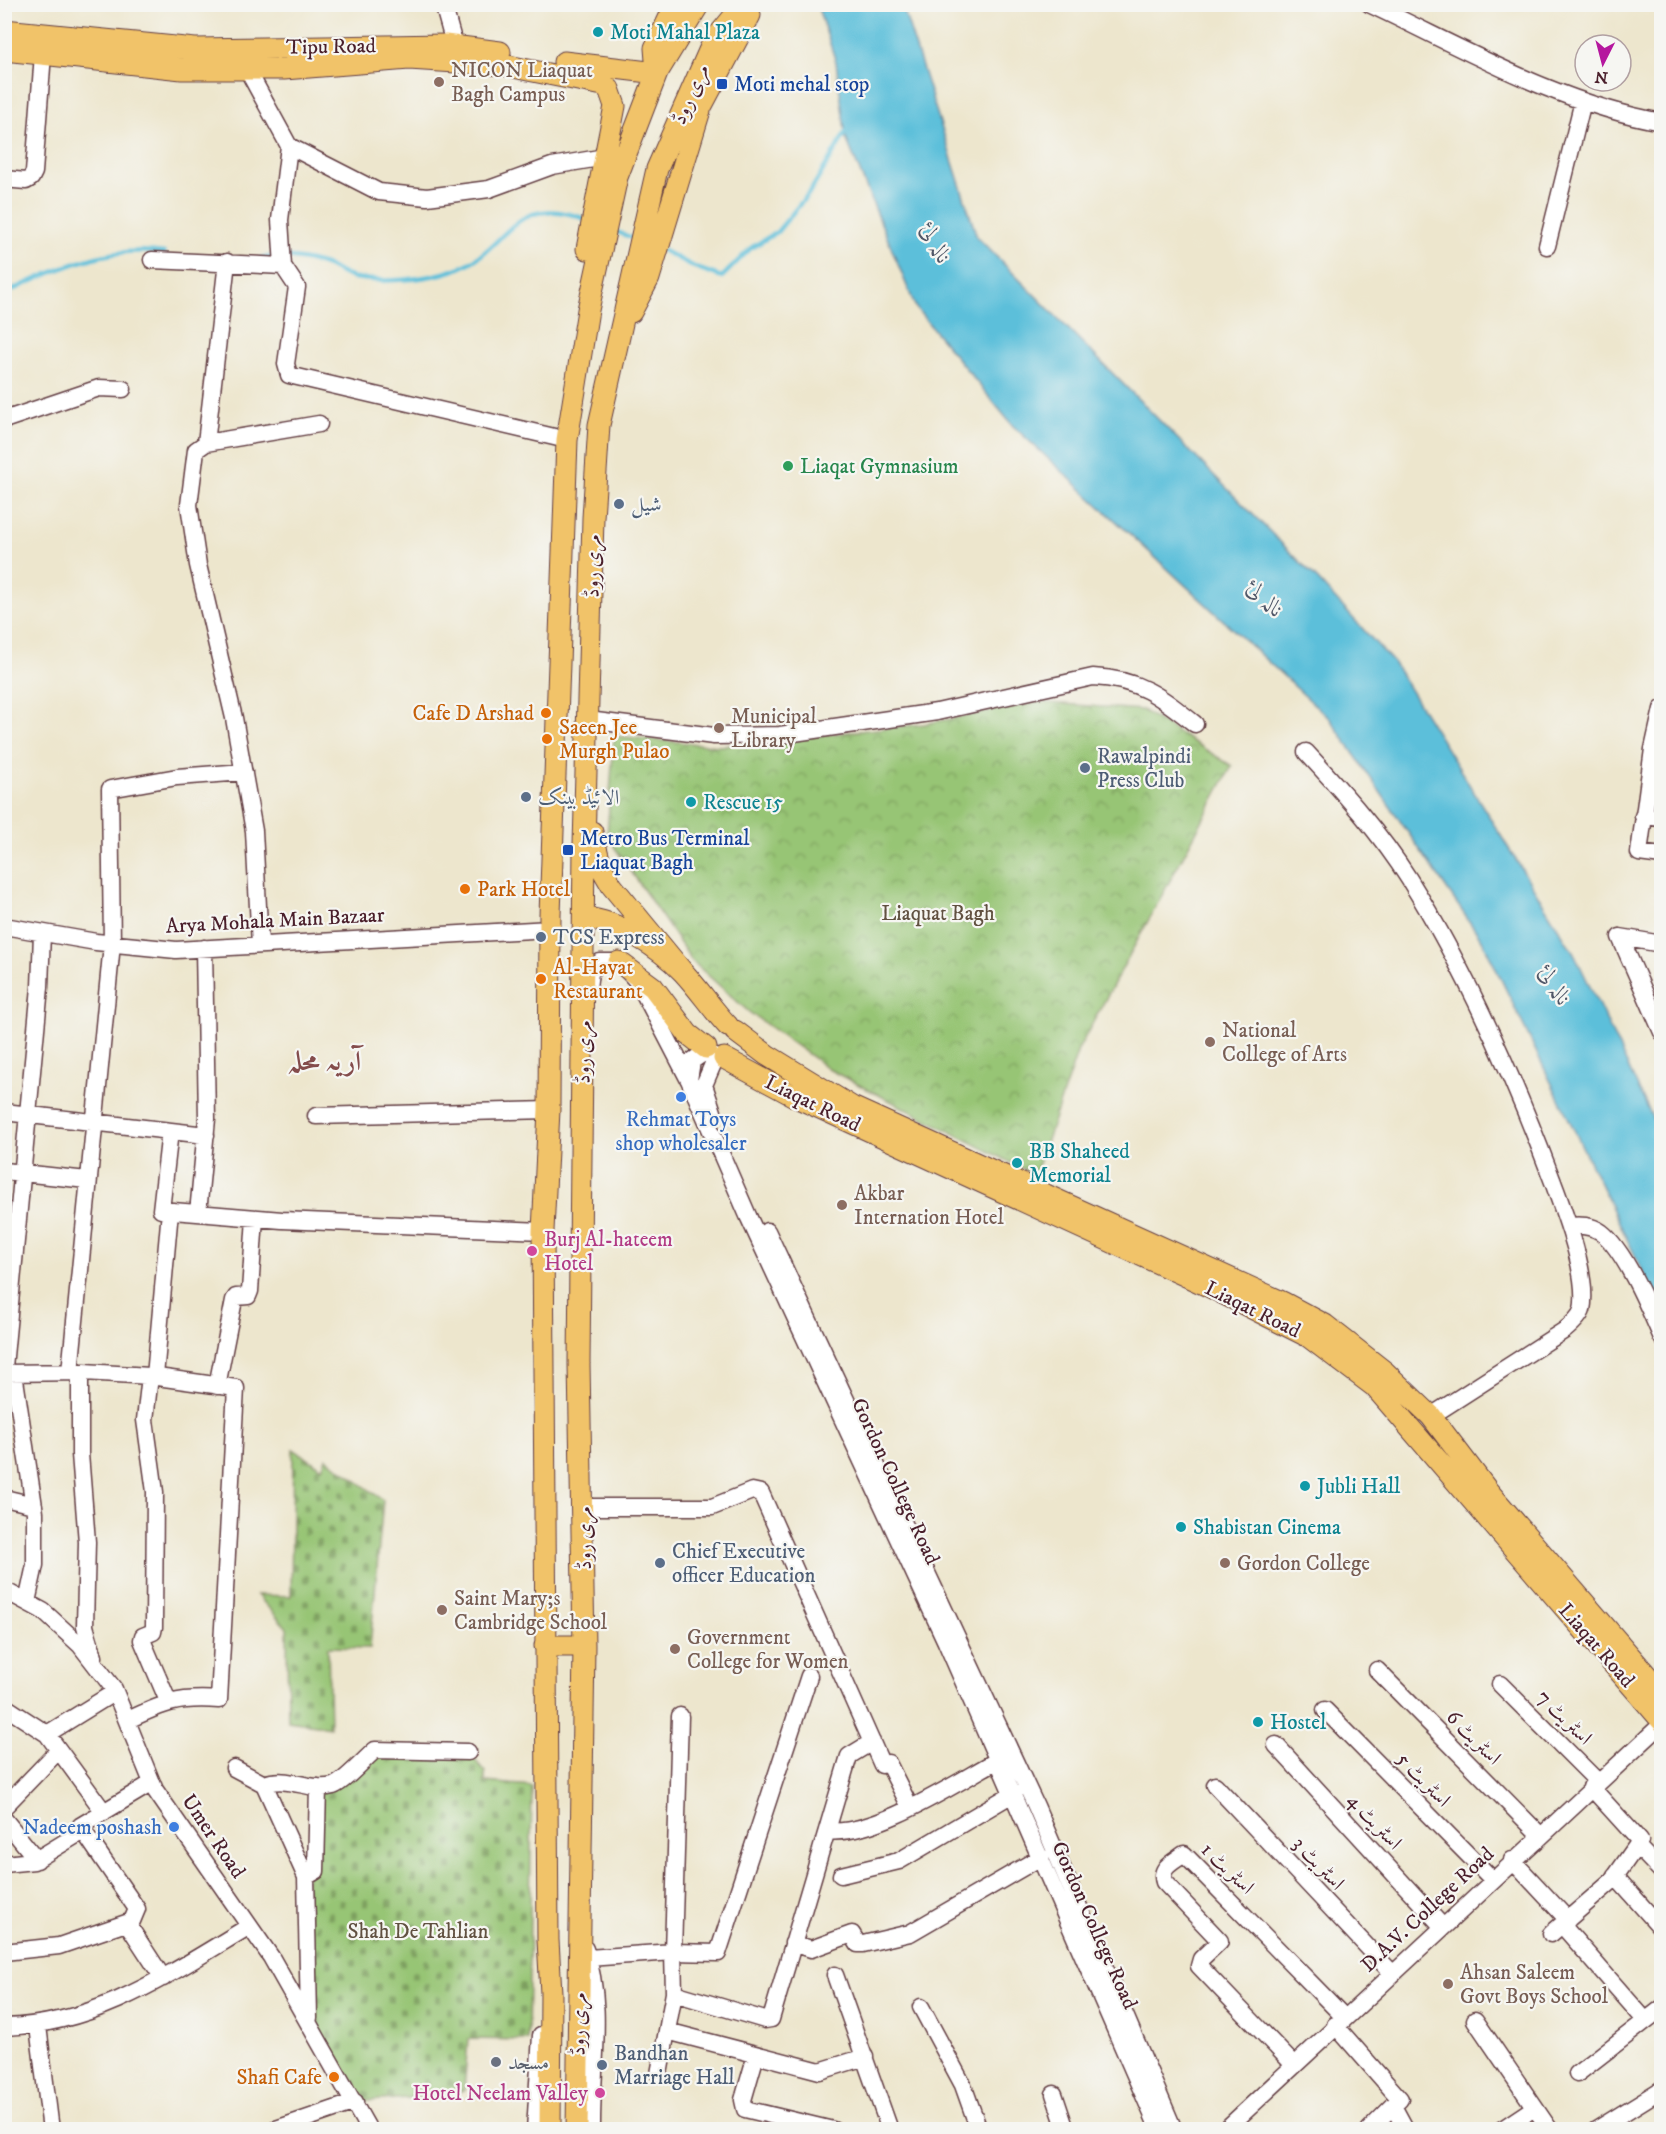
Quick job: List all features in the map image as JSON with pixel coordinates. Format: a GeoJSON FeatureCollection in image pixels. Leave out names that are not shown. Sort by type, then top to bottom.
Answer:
{"type":"FeatureCollection","features":[{"type":"Feature","properties":{"kind":"main road"},"geometry":{"type":"LineString","coordinates":[[657,73],[656,48],[676,4]]}},
{"type":"Feature","properties":{"kind":"main road","name":"مری روڈ"},"geometry":{"type":"LineString","coordinates":[[550,2130],[543,1231],[549,1110],[550,929],[567,440],[588,310],[592,262],[604,203],[657,73],[699,4]]}},
{"type":"Feature","properties":{"kind":"main road"},"geometry":{"type":"LineString","coordinates":[[641,276],[665,226],[701,107],[747,10]]}},
{"type":"Feature","properties":{"kind":"main road","name":"مری روڈ"},"geometry":{"type":"LineString","coordinates":[[577,2130],[584,1647],[584,1507],[579,1364],[586,805],[593,518],[598,433],[616,342],[641,276],[645,217],[657,169],[713,42],[747,10]]}},
{"type":"Feature","properties":{"kind":"main road","name":"Tipu Road"},"geometry":{"type":"LineString","coordinates":[[4,30],[195,49],[455,46],[657,73]]}},
{"type":"Feature","properties":{"kind":"main road"},"geometry":{"type":"LineString","coordinates":[[4,50],[182,69],[284,69],[409,59],[503,65],[589,81],[609,89],[615,106],[605,157],[604,203]]}},
{"type":"Feature","properties":{"kind":"main road"},"geometry":{"type":"LineString","coordinates":[[586,805],[602,867],[612,886],[682,971]]}},
{"type":"Feature","properties":{"kind":"main road","name":"Liaqat Road"},"geometry":{"type":"LineString","coordinates":[[585,918],[597,920],[640,939],[682,971],[732,1029],[767,1055],[852,1107],[1282,1302],[1325,1325],[1385,1372],[1431,1416],[1488,1491],[1662,1693]]}},
{"type":"Feature","properties":{"kind":"main road","name":"Liaqat Road"},"geometry":{"type":"LineString","coordinates":[[619,962],[653,987],[688,1034],[714,1053],[807,1102],[1208,1286],[1310,1337],[1374,1386],[1662,1722]]}},
{"type":"Feature","properties":{"kind":"main road"},"geometry":{"type":"LineString","coordinates":[[714,1053],[708,1033],[713,1027],[732,1029]]}},
{"type":"Feature","properties":{"kind":"main road"},"geometry":{"type":"LineString","coordinates":[[545,1646],[584,1647]]}},
{"type":"Feature","properties":{"kind":"street"},"geometry":{"type":"LineString","coordinates":[[443,4],[455,46]]}},
{"type":"Feature","properties":{"kind":"street"},"geometry":{"type":"LineString","coordinates":[[1369,4],[1544,87],[1583,101],[1662,122]]}},
{"type":"Feature","properties":{"kind":"street"},"geometry":{"type":"LineString","coordinates":[[4,179],[26,181],[31,178],[33,172],[43,54]]}},
{"type":"Feature","properties":{"kind":"street"},"geometry":{"type":"LineString","coordinates":[[247,69],[289,146],[379,192],[428,197],[489,189],[552,166],[605,157]]}},
{"type":"Feature","properties":{"kind":"street"},"geometry":{"type":"LineString","coordinates":[[1547,246],[1583,101]]}},
{"type":"Feature","properties":{"kind":"street"},"geometry":{"type":"LineString","coordinates":[[289,146],[280,220],[284,266],[297,287],[286,364],[289,375],[567,440]]}},
{"type":"Feature","properties":{"kind":"street"},"geometry":{"type":"LineString","coordinates":[[153,260],[284,266]]}},
{"type":"Feature","properties":{"kind":"street"},"geometry":{"type":"LineString","coordinates":[[206,443],[227,262]]}},
{"type":"Feature","properties":{"kind":"street"},"geometry":{"type":"LineString","coordinates":[[4,420],[99,388],[123,389]]}},
{"type":"Feature","properties":{"kind":"street"},"geometry":{"type":"LineString","coordinates":[[260,945],[254,831],[244,772],[198,565],[189,505],[196,450],[206,443],[319,424]]}},
{"type":"Feature","properties":{"kind":"street"},"geometry":{"type":"LineString","coordinates":[[588,720],[714,736],[780,735],[937,712],[1093,677],[1116,678],[1136,684],[1159,695],[1195,724]]}},
{"type":"Feature","properties":{"kind":"street"},"geometry":{"type":"LineString","coordinates":[[1662,709],[1657,749],[1643,816],[1640,853],[1662,856]]}},
{"type":"Feature","properties":{"kind":"street"},"geometry":{"type":"LineString","coordinates":[[1306,752],[1356,806],[1395,860],[1449,949],[1520,1096],[1569,1226],[1584,1294],[1582,1313],[1565,1330],[1431,1416]]}},
{"type":"Feature","properties":{"kind":"street"},"geometry":{"type":"LineString","coordinates":[[97,1667],[85,1626],[87,1542],[75,1372],[92,1122],[112,944],[110,789],[177,777],[244,772]]}},
{"type":"Feature","properties":{"kind":"street"},"geometry":{"type":"LineString","coordinates":[[1643,816],[1662,818]]}},
{"type":"Feature","properties":{"kind":"street","name":"Arya Mohala Main Bazaar"},"geometry":{"type":"LineString","coordinates":[[4,926],[112,944],[176,950],[550,929]]}},
{"type":"Feature","properties":{"kind":"street"},"geometry":{"type":"LineString","coordinates":[[27,1602],[35,1565],[34,1505],[8,1371],[42,933]]}},
{"type":"Feature","properties":{"kind":"street"},"geometry":{"type":"LineString","coordinates":[[1662,944],[1620,937],[1662,1032]]}},
{"type":"Feature","properties":{"kind":"street"},"geometry":{"type":"LineString","coordinates":[[198,1213],[206,1135],[204,948]]}},
{"type":"Feature","properties":{"kind":"street"},"geometry":{"type":"LineString","coordinates":[[583,1048],[590,972],[600,962],[619,962]]}},
{"type":"Feature","properties":{"kind":"street","name":"Gordon College Road"},"geometry":{"type":"LineString","coordinates":[[619,962],[638,982],[689,1080],[748,1218],[1014,1793],[1159,2130]]}},
{"type":"Feature","properties":{"kind":"street"},"geometry":{"type":"LineString","coordinates":[[689,1080],[692,1061],[714,1053]]}},
{"type":"Feature","properties":{"kind":"street","name":"Gordon College Road"},"geometry":{"type":"LineString","coordinates":[[714,1053],[704,1085],[710,1104],[1036,1806],[1174,2130]]}},
{"type":"Feature","properties":{"kind":"street"},"geometry":{"type":"LineString","coordinates":[[316,1116],[549,1110]]}},
{"type":"Feature","properties":{"kind":"street"},"geometry":{"type":"LineString","coordinates":[[4,1112],[206,1135]]}},
{"type":"Feature","properties":{"kind":"street"},"geometry":{"type":"LineString","coordinates":[[170,1131],[161,1210],[255,1218],[543,1231]]}},
{"type":"Feature","properties":{"kind":"street"},"geometry":{"type":"LineString","coordinates":[[4,1171],[87,1180]]}},
{"type":"Feature","properties":{"kind":"street"},"geometry":{"type":"LineString","coordinates":[[168,1701],[142,1640],[143,1636],[153,1632],[154,1627],[155,1492],[146,1420],[170,1211],[173,1212]]}},
{"type":"Feature","properties":{"kind":"street"},"geometry":{"type":"LineString","coordinates":[[217,1386],[234,1299],[248,1296],[250,1291],[255,1218]]}},
{"type":"Feature","properties":{"kind":"street"},"geometry":{"type":"LineString","coordinates":[[1569,1226],[1582,1224],[1601,1233],[1607,1240],[1624,1261],[1662,1338]]}},
{"type":"Feature","properties":{"kind":"street"},"geometry":{"type":"LineString","coordinates":[[8,1371],[152,1376],[236,1388],[219,1700],[193,1698],[168,1701],[128,1720]]}},
{"type":"Feature","properties":{"kind":"street"},"geometry":{"type":"LineString","coordinates":[[584,1507],[712,1507],[758,1491],[882,1765],[888,1763],[910,1807]]}},
{"type":"Feature","properties":{"kind":"street"},"geometry":{"type":"LineString","coordinates":[[4,1498],[34,1505]]}},
{"type":"Feature","properties":{"kind":"street","name":"Umer Road"},"geometry":{"type":"LineString","coordinates":[[4,1590],[43,1611],[97,1667],[116,1692],[152,1783],[248,1927],[271,1957],[369,2130]]}},
{"type":"Feature","properties":{"kind":"street","name":"اسٹریٹ 6"},"geometry":{"type":"LineString","coordinates":[[1377,1670],[1540,1835]]}},
{"type":"Feature","properties":{"kind":"street"},"geometry":{"type":"LineString","coordinates":[[588,1958],[673,1952],[718,1953],[809,1676]]}},
{"type":"Feature","properties":{"kind":"street","name":"اسٹریٹ 7"},"geometry":{"type":"LineString","coordinates":[[1500,1684],[1594,1784],[1640,1841],[1637,1846]]}},
{"type":"Feature","properties":{"kind":"street"},"geometry":{"type":"LineString","coordinates":[[47,1734],[116,1692]]}},
{"type":"Feature","properties":{"kind":"street"},"geometry":{"type":"LineString","coordinates":[[4,1706],[47,1734],[104,1812]]}},
{"type":"Feature","properties":{"kind":"street","name":"اسٹریٹ 5"},"geometry":{"type":"LineString","coordinates":[[1325,1710],[1492,1879]]}},
{"type":"Feature","properties":{"kind":"street"},"geometry":{"type":"LineString","coordinates":[[660,2074],[674,1993],[673,1952],[680,1716]]}},
{"type":"Feature","properties":{"kind":"street","name":"D.A.V. College Road"},"geometry":{"type":"LineString","coordinates":[[1225,2130],[1662,1722]]}},
{"type":"Feature","properties":{"kind":"street"},"geometry":{"type":"LineString","coordinates":[[674,1993],[765,2020],[771,2019],[849,1756],[872,1742]]}},
{"type":"Feature","properties":{"kind":"street","name":"اسٹریٹ 4"},"geometry":{"type":"LineString","coordinates":[[1276,1745],[1442,1926]]}},
{"type":"Feature","properties":{"kind":"street"},"geometry":{"type":"LineString","coordinates":[[4,1807],[58,1750]]}},
{"type":"Feature","properties":{"kind":"street"},"geometry":{"type":"LineString","coordinates":[[264,1784],[277,1780],[318,1787],[334,1785],[375,1750],[468,1752]]}},
{"type":"Feature","properties":{"kind":"street"},"geometry":{"type":"LineString","coordinates":[[827,1831],[839,1832],[882,1822],[998,1760]]}},
{"type":"Feature","properties":{"kind":"street"},"geometry":{"type":"LineString","coordinates":[[234,1768],[264,1784],[306,1877],[309,2023]]}},
{"type":"Feature","properties":{"kind":"street"},"geometry":{"type":"LineString","coordinates":[[4,1952],[59,1947],[132,1921],[137,1909],[80,1826],[152,1783]]}},
{"type":"Feature","properties":{"kind":"street","name":"اسٹریٹ 3"},"geometry":{"type":"LineString","coordinates":[[1215,1785],[1392,1973]]}},
{"type":"Feature","properties":{"kind":"street"},"geometry":{"type":"LineString","coordinates":[[306,1877],[316,1871],[318,1787]]}},
{"type":"Feature","properties":{"kind":"street"},"geometry":{"type":"LineString","coordinates":[[841,1875],[899,1861],[1014,1793]]}},
{"type":"Feature","properties":{"kind":"street"},"geometry":{"type":"LineString","coordinates":[[4,1819],[37,1860]]}},
{"type":"Feature","properties":{"kind":"street"},"geometry":{"type":"LineString","coordinates":[[4,1864],[37,1860],[83,1831]]}},
{"type":"Feature","properties":{"kind":"street"},"geometry":{"type":"LineString","coordinates":[[1560,1926],[1615,1876],[1637,1846],[1662,1872]]}},
{"type":"Feature","properties":{"kind":"street","name":"اسٹریٹ 1"},"geometry":{"type":"LineString","coordinates":[[1294,2064],[1199,1966],[1201,1959],[1220,1941],[1164,1882],[1162,1875],[1164,1869],[1184,1854],[1340,2021]]}},
{"type":"Feature","properties":{"kind":"street"},"geometry":{"type":"LineString","coordinates":[[794,1943],[811,1949],[852,1934],[858,1944],[863,1944],[910,1933],[1041,1857]]}},
{"type":"Feature","properties":{"kind":"street"},"geometry":{"type":"LineString","coordinates":[[1512,1860],[1560,1926],[1645,2020]]}},
{"type":"Feature","properties":{"kind":"street"},"geometry":{"type":"LineString","coordinates":[[1615,1876],[1662,1929]]}},
{"type":"Feature","properties":{"kind":"street"},"geometry":{"type":"LineString","coordinates":[[128,1923],[163,1978]]}},
{"type":"Feature","properties":{"kind":"street"},"geometry":{"type":"LineString","coordinates":[[4,2027],[38,2026],[109,2006],[163,1978],[248,1927]]}},
{"type":"Feature","properties":{"kind":"street"},"geometry":{"type":"LineString","coordinates":[[579,1932],[594,1978],[596,2007],[592,2130]]}},
{"type":"Feature","properties":{"kind":"street"},"geometry":{"type":"LineString","coordinates":[[535,2130],[541,2006],[549,1972]]}},
{"type":"Feature","properties":{"kind":"street"},"geometry":{"type":"LineString","coordinates":[[835,1975],[890,2129],[885,2130]]}},
{"type":"Feature","properties":{"kind":"street"},"geometry":{"type":"LineString","coordinates":[[921,2007],[963,2085],[979,2130]]}},
{"type":"Feature","properties":{"kind":"street"},"geometry":{"type":"LineString","coordinates":[[1577,2074],[1662,2008]]}},
{"type":"Feature","properties":{"kind":"street"},"geometry":{"type":"LineString","coordinates":[[1475,2020],[1550,2130]]}},
{"type":"Feature","properties":{"kind":"street"},"geometry":{"type":"LineString","coordinates":[[1340,2021],[1399,2096],[1399,2101],[1369,2130]]}},
{"type":"Feature","properties":{"kind":"street"},"geometry":{"type":"LineString","coordinates":[[38,2026],[51,2130]]}},
{"type":"Feature","properties":{"kind":"street"},"geometry":{"type":"LineString","coordinates":[[667,2031],[820,2071],[865,2057]]}},
{"type":"Feature","properties":{"kind":"street"},"geometry":{"type":"LineString","coordinates":[[756,2055],[743,2100],[745,2109],[833,2130]]}},
{"type":"Feature","properties":{"kind":"street"},"geometry":{"type":"LineString","coordinates":[[1596,2130],[1662,2088]]}},
{"type":"Feature","properties":{"kind":"street"},"geometry":{"type":"LineString","coordinates":[[1054,2094],[1066,2130]]}},
{"type":"Feature","properties":{"kind":"street"},"geometry":{"type":"LineString","coordinates":[[273,2130],[355,2102]]}},
{"type":"Feature","properties":{"kind":"street"},"geometry":{"type":"LineString","coordinates":[[1393,2106],[1406,2130]]}},
{"type":"Feature","properties":{"kind":"street"},"geometry":{"type":"LineString","coordinates":[[1501,2130],[1534,2108]]}},
{"type":"Feature","properties":{"kind":"green space","name":"Liaquat Bagh"},"geometry":{"type":"Polygon","coordinates":[[[1037,702],[1142,710],[1232,766],[1078,1050],[1035,1175],[832,1071],[749,1012],[692,961],[607,836],[614,736],[719,746],[924,724],[1037,702]]]}},
{"type":"Feature","properties":{"kind":"green space"},"geometry":{"type":"Polygon","coordinates":[[[293,1449],[322,1468],[326,1458],[383,1500],[370,1648],[328,1647],[330,1727],[288,1721],[287,1628],[257,1595],[291,1596],[293,1449]]]}},
{"type":"Feature","properties":{"kind":"green space","name":"Shah De Tahlian"},"geometry":{"type":"Polygon","coordinates":[[[375,1750],[468,1752],[485,1772],[485,1782],[532,1786],[528,2040],[468,2039],[464,2090],[447,2095],[355,2102],[309,2023],[306,1877],[318,1787],[375,1750]]]}},
{"type":"Feature","properties":{"kind":"water","name":"نالہ لئ"},"geometry":{"type":"Polygon","coordinates":[[[817,5],[902,5],[977,237],[1319,581],[1393,662],[1575,955],[1661,1136],[1661,1309],[1482,940],[1330,719],[1013,426],[916,308],[846,138],[836,62],[817,5]]]}},
{"type":"Feature","properties":{"kind":"waterway"},"geometry":{"type":"LineString","coordinates":[[662,250],[694,267],[722,277],[751,248],[777,232],[810,192],[848,129]]}},
{"type":"Feature","properties":{"kind":"waterway"},"geometry":{"type":"LineString","coordinates":[[262,258],[285,257],[310,261],[354,278],[404,280],[454,270],[473,261],[512,226],[526,217],[542,212],[562,212],[588,220]]}},
{"type":"Feature","properties":{"kind":"waterway"},"geometry":{"type":"LineString","coordinates":[[612,230],[635,239]]}},
{"type":"Feature","properties":{"kind":"waterway"},"geometry":{"type":"LineString","coordinates":[[4,294],[82,261],[123,252],[164,253]]}},
{"type":"Feature","properties":{"kind":"place","name":"Moti Mahal Plaza"},"geometry":{"type":"Point","coordinates":[598,32]}},
{"type":"Feature","properties":{"kind":"place","name":"NICON Liaquat Bagh Campus"},"geometry":{"type":"Point","coordinates":[439,82]}},
{"type":"Feature","properties":{"kind":"place","name":"Moti mehal stop"},"geometry":{"type":"Point","coordinates":[722,84]}},
{"type":"Feature","properties":{"kind":"place","name":"Liaqat Gymnasium"},"geometry":{"type":"Point","coordinates":[788,466]}},
{"type":"Feature","properties":{"kind":"place","name":"شیل"},"geometry":{"type":"Point","coordinates":[619,504]}},
{"type":"Feature","properties":{"kind":"place","name":"Cafe D Arshad"},"geometry":{"type":"Point","coordinates":[546,713]}},
{"type":"Feature","properties":{"kind":"place","name":"Municipal Library"},"geometry":{"type":"Point","coordinates":[719,728]}},
{"type":"Feature","properties":{"kind":"place","name":"Saeen Jee Murgh Pulao"},"geometry":{"type":"Point","coordinates":[547,739]}},
{"type":"Feature","properties":{"kind":"place","name":"Rawalpindi Press Club"},"geometry":{"type":"Point","coordinates":[1085,768]}},
{"type":"Feature","properties":{"kind":"place","name":"الائیڈ بینک"},"geometry":{"type":"Point","coordinates":[526,797]}},
{"type":"Feature","properties":{"kind":"place","name":"Rescue 15"},"geometry":{"type":"Point","coordinates":[691,802]}},
{"type":"Feature","properties":{"kind":"place","name":"Metro Bus Terminal Liaquat Bagh"},"geometry":{"type":"Point","coordinates":[568,850]}},
{"type":"Feature","properties":{"kind":"place","name":"Park Hotel"},"geometry":{"type":"Point","coordinates":[465,889]}},
{"type":"Feature","properties":{"kind":"place","name":"TCS Express"},"geometry":{"type":"Point","coordinates":[541,937]}},
{"type":"Feature","properties":{"kind":"place","name":"Al-Hayat Restaurant"},"geometry":{"type":"Point","coordinates":[541,979]}},
{"type":"Feature","properties":{"kind":"place","name":"National College of Arts"},"geometry":{"type":"Point","coordinates":[1210,1042]}},
{"type":"Feature","properties":{"kind":"place","name":"Rehmat Toys shop wholesaler"},"geometry":{"type":"Point","coordinates":[681,1097]}},
{"type":"Feature","properties":{"kind":"place","name":"BB Shaheed Memorial"},"geometry":{"type":"Point","coordinates":[1017,1163]}},
{"type":"Feature","properties":{"kind":"place","name":"Akbar Internation Hotel"},"geometry":{"type":"Point","coordinates":[842,1205]}},
{"type":"Feature","properties":{"kind":"place","name":"Burj Al-hateem Hotel"},"geometry":{"type":"Point","coordinates":[532,1251]}},
{"type":"Feature","properties":{"kind":"place","name":"Jubli Hall"},"geometry":{"type":"Point","coordinates":[1305,1486]}},
{"type":"Feature","properties":{"kind":"place","name":"Shabistan Cinema"},"geometry":{"type":"Point","coordinates":[1181,1527]}},
{"type":"Feature","properties":{"kind":"place","name":"Chief Executive officer Education"},"geometry":{"type":"Point","coordinates":[660,1563]}},
{"type":"Feature","properties":{"kind":"place","name":"Gordon College"},"geometry":{"type":"Point","coordinates":[1225,1563]}},
{"type":"Feature","properties":{"kind":"place","name":"Saint Mary;s Cambridge School"},"geometry":{"type":"Point","coordinates":[442,1610]}},
{"type":"Feature","properties":{"kind":"place","name":"Government College for Women"},"geometry":{"type":"Point","coordinates":[675,1649]}},
{"type":"Feature","properties":{"kind":"place","name":"Hostel"},"geometry":{"type":"Point","coordinates":[1258,1722]}},
{"type":"Feature","properties":{"kind":"place","name":"Nadeem poshash"},"geometry":{"type":"Point","coordinates":[174,1827]}},
{"type":"Feature","properties":{"kind":"place","name":"Ahsan Saleem Govt Boys School"},"geometry":{"type":"Point","coordinates":[1448,1984]}},
{"type":"Feature","properties":{"kind":"place","name":"مسجد"},"geometry":{"type":"Point","coordinates":[496,2062]}},
{"type":"Feature","properties":{"kind":"place","name":"Bandhan Marriage Hall"},"geometry":{"type":"Point","coordinates":[602,2065]}},
{"type":"Feature","properties":{"kind":"place","name":"Shafi Cafe"},"geometry":{"type":"Point","coordinates":[334,2077]}},
{"type":"Feature","properties":{"kind":"place","name":"Hotel Neelam Valley"},"geometry":{"type":"Point","coordinates":[600,2093]}},
{"type":"Feature","properties":{"kind":"district","name":"آریہ محلہ"},"geometry":{"type":"Point","coordinates":[324,1061]}}]}
